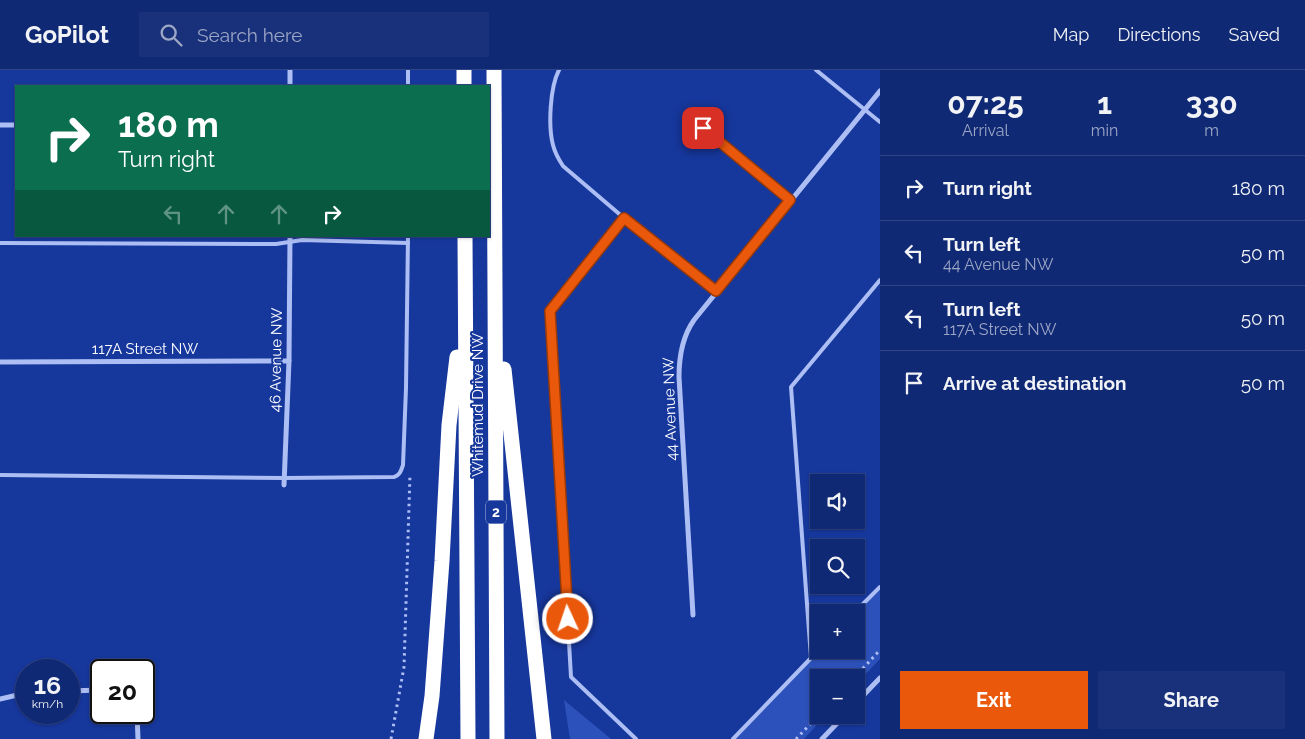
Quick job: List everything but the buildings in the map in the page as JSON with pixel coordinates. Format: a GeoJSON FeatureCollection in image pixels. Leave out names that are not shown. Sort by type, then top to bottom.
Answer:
{"type":"FeatureCollection","features":[{"type":"Feature","properties":{"kind":"highway"},"geometry":{"type":"LineString","coordinates":[[464,70],[464,85]]}},
{"type":"Feature","properties":{"kind":"highway","name":"Whitemud Drive NW"},"geometry":{"type":"LineString","coordinates":[[494,70],[497,739]]}},
{"type":"Feature","properties":{"kind":"highway","name":"Whitemud Drive NW"},"geometry":{"type":"LineString","coordinates":[[465,237],[468,739]]}},
{"type":"Feature","properties":{"kind":"highway"},"geometry":{"type":"LineString","coordinates":[[494,285],[544,739]]}},
{"type":"Feature","properties":{"kind":"highway"},"geometry":{"type":"LineString","coordinates":[[426,739],[435,658],[449,425],[465,291]]}},
{"type":"Feature","properties":{"kind":"street"},"geometry":{"type":"LineString","coordinates":[[290,70],[290,85]]}},
{"type":"Feature","properties":{"kind":"street","name":"44 Avenue NW"},"geometry":{"type":"LineString","coordinates":[[693,615],[679,376],[682,342],[689,327],[716,291],[880,91]]}},
{"type":"Feature","properties":{"kind":"street"},"geometry":{"type":"LineString","coordinates":[[688,116],[790,200]]}},
{"type":"Feature","properties":{"kind":"street"},"geometry":{"type":"LineString","coordinates":[[0,125],[15,125]]}},
{"type":"Feature","properties":{"kind":"street","name":"46 Avenue NW"},"geometry":{"type":"LineString","coordinates":[[284,485],[289,361],[290,239]]}},
{"type":"Feature","properties":{"kind":"street","name":"117A Street NW"},"geometry":{"type":"LineString","coordinates":[[0,362],[289,361]]}},
{"type":"Feature","properties":{"kind":"street"},"geometry":{"type":"LineString","coordinates":[[865,694],[880,678]]}},
{"type":"Feature","properties":{"kind":"street"},"geometry":{"type":"LineString","coordinates":[[0,699],[15,696]]}},
{"type":"Feature","properties":{"kind":"street"},"geometry":{"type":"LineString","coordinates":[[137,724],[138,739]]}},
{"type":"Feature","properties":{"kind":"street"},"geometry":{"type":"LineString","coordinates":[[822,739],[836,724]]}},
{"type":"Feature","properties":{"kind":"lane"},"geometry":{"type":"LineString","coordinates":[[408,70],[408,85]]}},
{"type":"Feature","properties":{"kind":"lane"},"geometry":{"type":"LineString","coordinates":[[559,70],[552,94],[551,134],[557,157],[563,166],[624,218],[716,291]]}},
{"type":"Feature","properties":{"kind":"lane"},"geometry":{"type":"LineString","coordinates":[[816,70],[880,122]]}},
{"type":"Feature","properties":{"kind":"lane"},"geometry":{"type":"LineString","coordinates":[[624,218],[550,311],[571,677],[636,739]]}},
{"type":"Feature","properties":{"kind":"lane"},"geometry":{"type":"LineString","coordinates":[[0,475],[284,478],[394,477],[400,473],[403,465],[408,237]]}},
{"type":"Feature","properties":{"kind":"lane"},"geometry":{"type":"LineString","coordinates":[[0,244],[276,244],[290,239],[408,244]]}},
{"type":"Feature","properties":{"kind":"lane"},"geometry":{"type":"LineString","coordinates":[[810,644],[791,387],[880,280]]}},
{"type":"Feature","properties":{"kind":"lane"},"geometry":{"type":"LineString","coordinates":[[863,604],[880,587]]}},
{"type":"Feature","properties":{"kind":"lane"},"geometry":{"type":"LineString","coordinates":[[733,739],[810,659]]}},
{"type":"Feature","properties":{"kind":"path"},"geometry":{"type":"LineString","coordinates":[[391,739],[404,667],[410,483]]}},
{"type":"Feature","properties":{"kind":"path"},"geometry":{"type":"LineString","coordinates":[[862,669],[880,650]]}},
{"type":"Feature","properties":{"kind":"path"},"geometry":{"type":"LineString","coordinates":[[796,739],[810,724]]}},
{"type":"Feature","properties":{"kind":"shaded area"},"geometry":{"type":"Polygon","coordinates":[[[880,590],[880,659],[865,675],[865,669],[810,669],[810,724],[818,724],[804,739],[735,739],[811,659],[865,659],[865,604],[880,590]]]}},
{"type":"Feature","properties":{"kind":"shaded area"},"geometry":{"type":"Polygon","coordinates":[[[564,700],[611,739],[570,739],[564,700]]]}},
{"type":"Feature","properties":{"kind":"route"},"geometry":{"type":"LineString","coordinates":[[568,619],[550,311],[624,218],[716,291],[790,200],[703,128]]}}]}
